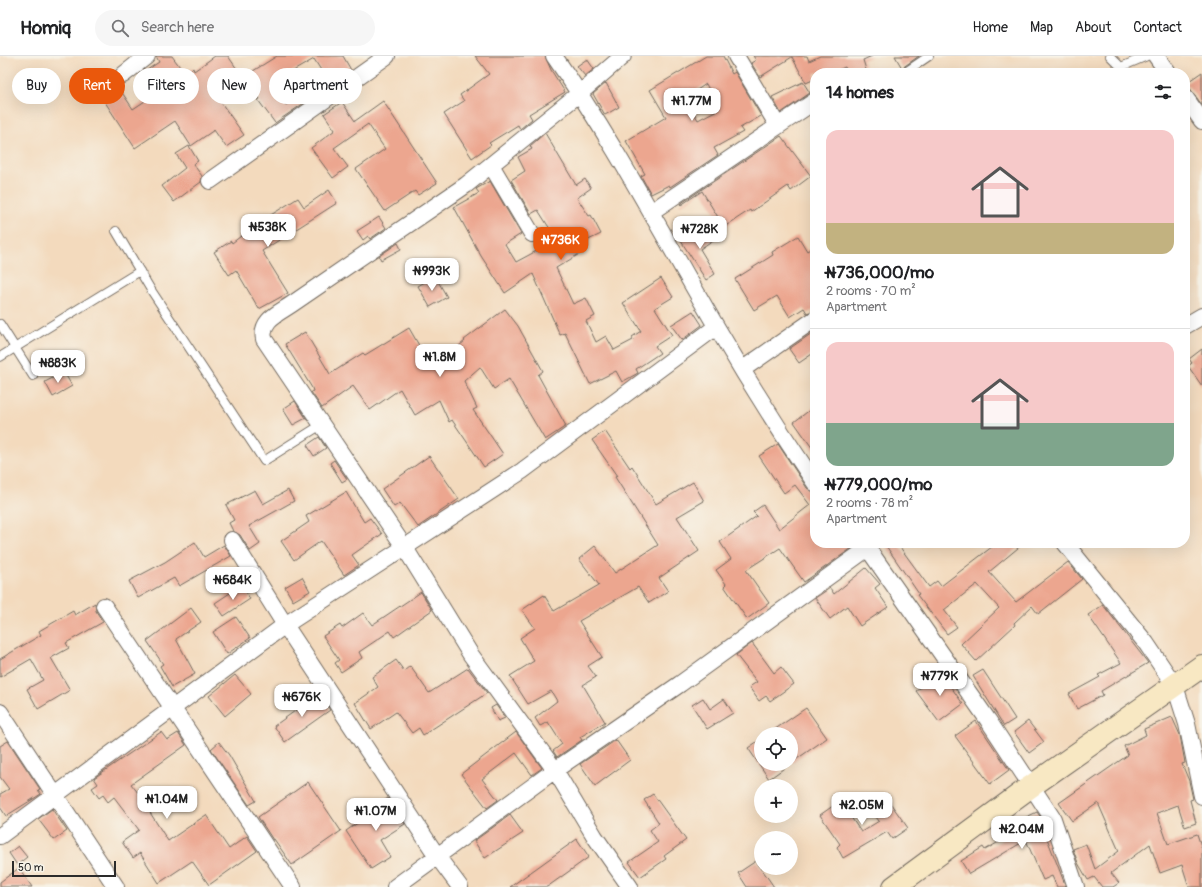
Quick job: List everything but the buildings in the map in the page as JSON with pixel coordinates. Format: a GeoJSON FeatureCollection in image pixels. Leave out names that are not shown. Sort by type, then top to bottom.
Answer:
{"type":"FeatureCollection","features":[{"type":"Feature","properties":{"kind":"street"},"geometry":{"type":"LineString","coordinates":[[125,73],[147,56]]}},
{"type":"Feature","properties":{"kind":"street"},"geometry":{"type":"LineString","coordinates":[[210,181],[387,56]]}},
{"type":"Feature","properties":{"kind":"street"},"geometry":{"type":"LineString","coordinates":[[554,56],[580,93],[651,212],[716,327],[779,430],[810,476]]}},
{"type":"Feature","properties":{"kind":"street"},"geometry":{"type":"LineString","coordinates":[[623,56],[580,93],[466,185],[292,304],[264,326],[262,330],[264,339],[405,548],[471,655],[555,770],[595,837],[630,887]]}},
{"type":"Feature","properties":{"kind":"street"},"geometry":{"type":"LineString","coordinates":[[736,56],[778,126]]}},
{"type":"Feature","properties":{"kind":"street"},"geometry":{"type":"LineString","coordinates":[[1156,56],[1164,68]]}},
{"type":"Feature","properties":{"kind":"street"},"geometry":{"type":"LineString","coordinates":[[651,212],[810,104]]}},
{"type":"Feature","properties":{"kind":"street"},"geometry":{"type":"LineString","coordinates":[[1190,104],[1202,121]]}},
{"type":"Feature","properties":{"kind":"street"},"geometry":{"type":"LineString","coordinates":[[491,165],[532,234]]}},
{"type":"Feature","properties":{"kind":"street"},"geometry":{"type":"LineString","coordinates":[[1190,323],[1202,316]]}},
{"type":"Feature","properties":{"kind":"street"},"geometry":{"type":"LineString","coordinates":[[743,369],[810,322]]}},
{"type":"Feature","properties":{"kind":"street"},"geometry":{"type":"LineString","coordinates":[[0,836],[55,797],[285,625],[522,471],[716,327]]}},
{"type":"Feature","properties":{"kind":"street"},"geometry":{"type":"LineString","coordinates":[[232,540],[285,625],[437,856],[460,887]]}},
{"type":"Feature","properties":{"kind":"street"},"geometry":{"type":"LineString","coordinates":[[395,887],[555,770],[680,684],[863,548]]}},
{"type":"Feature","properties":{"kind":"street"},"geometry":{"type":"LineString","coordinates":[[867,548],[947,665],[988,720],[1030,787],[1053,819],[1076,887]]}},
{"type":"Feature","properties":{"kind":"street"},"geometry":{"type":"LineString","coordinates":[[1069,548],[1146,643],[1174,686],[1188,724],[1202,796]]}},
{"type":"Feature","properties":{"kind":"street"},"geometry":{"type":"LineString","coordinates":[[104,606],[293,887]]}},
{"type":"Feature","properties":{"kind":"street"},"geometry":{"type":"LineString","coordinates":[[907,883],[1030,787],[1202,666]]}},
{"type":"Feature","properties":{"kind":"street"},"geometry":{"type":"LineString","coordinates":[[0,712],[116,887]]}},
{"type":"Feature","properties":{"kind":"lane"},"geometry":{"type":"LineString","coordinates":[[911,68],[929,56]]}},
{"type":"Feature","properties":{"kind":"lane"},"geometry":{"type":"LineString","coordinates":[[1110,56],[1121,67],[1147,56]]}},
{"type":"Feature","properties":{"kind":"lane"},"geometry":{"type":"LineString","coordinates":[[116,231],[140,271],[264,461],[322,425]]}},
{"type":"Feature","properties":{"kind":"lane"},"geometry":{"type":"LineString","coordinates":[[0,357],[140,271]]}},
{"type":"Feature","properties":{"kind":"lane"},"geometry":{"type":"LineString","coordinates":[[0,324],[33,376]]}}]}
